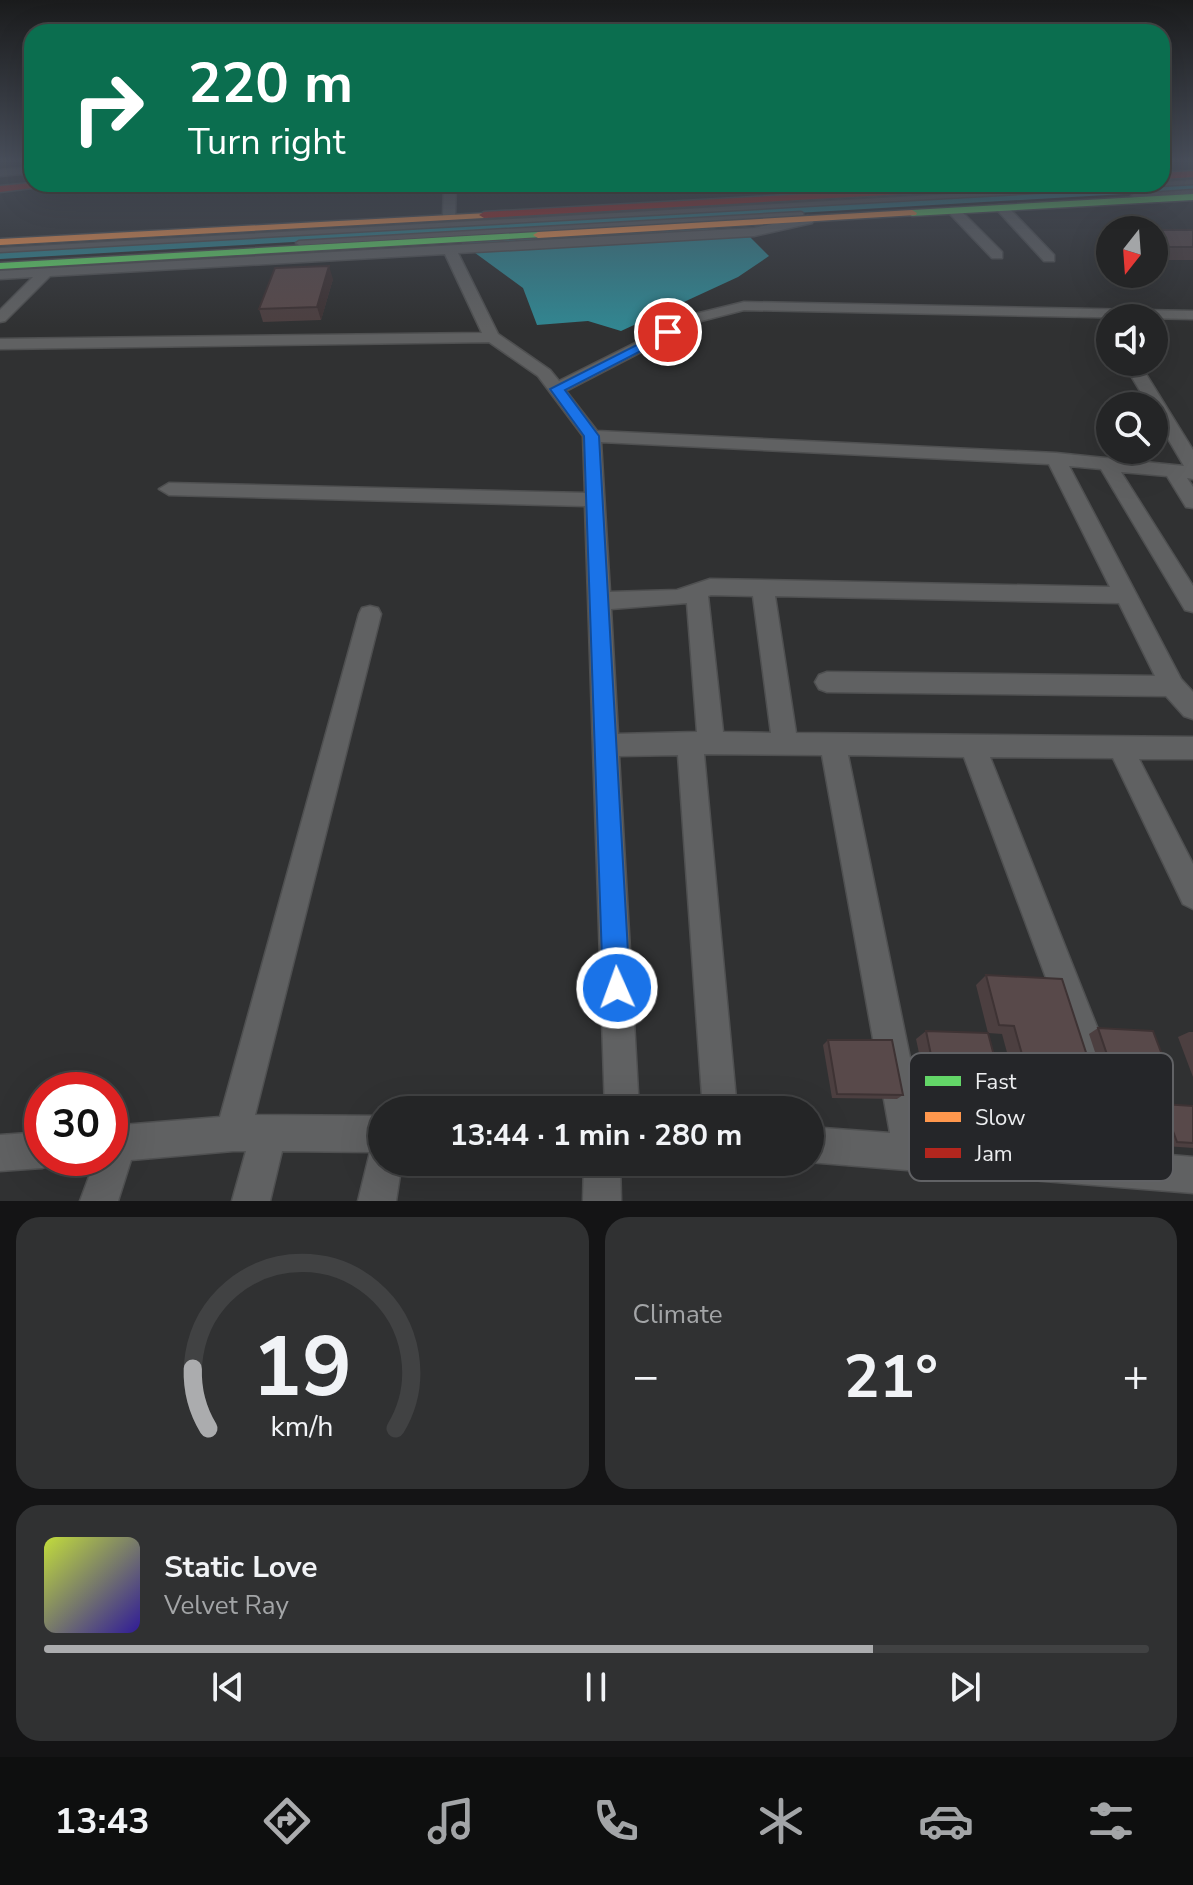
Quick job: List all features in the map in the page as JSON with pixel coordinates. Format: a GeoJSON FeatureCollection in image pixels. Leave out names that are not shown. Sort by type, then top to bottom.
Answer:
{"type":"FeatureCollection","features":[{"type":"Feature","properties":{"kind":"street"},"geometry":{"type":"LineString","coordinates":[[0,242],[448,216]]}},
{"type":"Feature","properties":{"kind":"street"},"geometry":{"type":"LineString","coordinates":[[0,263],[872,216]]}},
{"type":"Feature","properties":{"kind":"street"},"geometry":{"type":"LineString","coordinates":[[959,216],[997,255]]}},
{"type":"Feature","properties":{"kind":"street"},"geometry":{"type":"LineString","coordinates":[[1010,216],[1049,258]]}},
{"type":"Feature","properties":{"kind":"street"},"geometry":{"type":"LineString","coordinates":[[0,275],[754,232],[808,220]]}},
{"type":"Feature","properties":{"kind":"street"},"geometry":{"type":"LineString","coordinates":[[449,249],[492,337],[544,373],[592,436],[621,1096]]}},
{"type":"Feature","properties":{"kind":"street"},"geometry":{"type":"LineString","coordinates":[[0,318],[46,272]]}},
{"type":"Feature","properties":{"kind":"street"},"geometry":{"type":"LineString","coordinates":[[557,389],[696,318],[744,306],[1193,315]]}},
{"type":"Feature","properties":{"kind":"street"},"geometry":{"type":"LineString","coordinates":[[0,344],[492,337]]}},
{"type":"Feature","properties":{"kind":"street"},"geometry":{"type":"LineString","coordinates":[[1139,376],[1193,465]]}},
{"type":"Feature","properties":{"kind":"street"},"geometry":{"type":"LineString","coordinates":[[592,436],[1096,463]]}},
{"type":"Feature","properties":{"kind":"street"},"geometry":{"type":"LineString","coordinates":[[1056,459],[1172,686],[1193,709]]}},
{"type":"Feature","properties":{"kind":"street"},"geometry":{"type":"LineString","coordinates":[[1107,464],[1193,473]]}},
{"type":"Feature","properties":{"kind":"street"},"geometry":{"type":"LineString","coordinates":[[1107,464],[1193,604]]}},
{"type":"Feature","properties":{"kind":"street"},"geometry":{"type":"LineString","coordinates":[[1172,470],[1193,502]]}},
{"type":"Feature","properties":{"kind":"street"},"geometry":{"type":"LineString","coordinates":[[169,489],[595,500]]}},
{"type":"Feature","properties":{"kind":"street"},"geometry":{"type":"LineString","coordinates":[[599,601],[678,598],[710,587],[1125,595]]}},
{"type":"Feature","properties":{"kind":"street"},"geometry":{"type":"LineString","coordinates":[[763,587],[785,744]]}},
{"type":"Feature","properties":{"kind":"street"},"geometry":{"type":"LineString","coordinates":[[697,591],[701,744],[719,1096]]}},
{"type":"Feature","properties":{"kind":"street"},"geometry":{"type":"LineString","coordinates":[[233,1133],[370,614]]}},
{"type":"Feature","properties":{"kind":"street"},"geometry":{"type":"LineString","coordinates":[[827,682],[1172,686]]}},
{"type":"Feature","properties":{"kind":"street"},"geometry":{"type":"LineString","coordinates":[[833,744],[909,1138]]}},
{"type":"Feature","properties":{"kind":"street"},"geometry":{"type":"LineString","coordinates":[[607,745],[1119,745],[1193,748]]}},
{"type":"Feature","properties":{"kind":"street"},"geometry":{"type":"LineString","coordinates":[[972,745],[1090,1053]]}},
{"type":"Feature","properties":{"kind":"street"},"geometry":{"type":"LineString","coordinates":[[1119,745],[1193,894]]}},
{"type":"Feature","properties":{"kind":"street"},"geometry":{"type":"LineString","coordinates":[[128,1143],[233,1133],[368,1134]]}},
{"type":"Feature","properties":{"kind":"street"},"geometry":{"type":"LineString","coordinates":[[251,1201],[269,1133]]}},
{"type":"Feature","properties":{"kind":"street"},"geometry":{"type":"LineString","coordinates":[[824,1146],[909,1154]]}},
{"type":"Feature","properties":{"kind":"street"},"geometry":{"type":"LineString","coordinates":[[0,1153],[24,1151]]}},
{"type":"Feature","properties":{"kind":"street"},"geometry":{"type":"LineString","coordinates":[[1173,1174],[1193,1175]]}},
{"type":"Feature","properties":{"kind":"street"},"geometry":{"type":"LineString","coordinates":[[99,1201],[106,1176]]}},
{"type":"Feature","properties":{"kind":"street"},"geometry":{"type":"LineString","coordinates":[[377,1201],[381,1176]]}},
{"type":"Feature","properties":{"kind":"street"},"geometry":{"type":"LineString","coordinates":[[602,1176],[602,1201]]}},
{"type":"Feature","properties":{"kind":"lane"},"geometry":{"type":"LineString","coordinates":[[0,250],[596,216]]}},
{"type":"Feature","properties":{"kind":"lane"},"geometry":{"type":"LineString","coordinates":[[0,263],[812,216]]}},
{"type":"Feature","properties":{"kind":"water"},"geometry":{"type":"Polygon","coordinates":[[[712,228],[750,237],[769,256],[738,277],[621,331],[588,321],[537,325],[523,288],[456,239],[712,228]]]}},
{"type":"Feature","properties":{"kind":"building"},"geometry":{"type":"Polygon","coordinates":[[[1168,230],[1193,230],[1193,247],[1169,247],[1168,230]]]}},
{"type":"Feature","properties":{"kind":"building"},"geometry":{"type":"Polygon","coordinates":[[[329,266],[317,307],[259,309],[275,268],[329,266]]]}},
{"type":"Feature","properties":{"kind":"building"},"geometry":{"type":"Polygon","coordinates":[[[986,975],[1062,979],[1086,1053],[1022,1053],[1014,1026],[999,1025],[986,975]]]}},
{"type":"Feature","properties":{"kind":"building"},"geometry":{"type":"Polygon","coordinates":[[[1098,1028],[1153,1031],[1161,1053],[1106,1053],[1098,1028]]]}},
{"type":"Feature","properties":{"kind":"building"},"geometry":{"type":"Polygon","coordinates":[[[926,1031],[988,1033],[993,1053],[931,1053],[926,1031]]]}},
{"type":"Feature","properties":{"kind":"building"},"geometry":{"type":"Polygon","coordinates":[[[828,1040],[892,1040],[903,1095],[837,1094],[828,1040]]]}},
{"type":"Feature","properties":{"kind":"building"},"geometry":{"type":"Polygon","coordinates":[[[1173,1105],[1193,1106],[1193,1143],[1177,1142],[1173,1131],[1173,1105]]]}},
{"type":"Feature","properties":{"kind":"waterway"},"geometry":{"type":"LineString","coordinates":[[0,255],[673,216]]}},
{"type":"Feature","properties":{"kind":"traffic: fast"},"geometry":{"type":"LineString","coordinates":[[0,266],[538,235]]}},
{"type":"Feature","properties":{"kind":"traffic: slow"},"geometry":{"type":"LineString","coordinates":[[0,242],[465,216]]}},
{"type":"Feature","properties":{"kind":"traffic: slow"},"geometry":{"type":"LineString","coordinates":[[538,235],[860,216]]}},
{"type":"Feature","properties":{"kind":"route"},"geometry":{"type":"LineString","coordinates":[[617,988],[592,436],[557,389],[668,332]]}}]}
